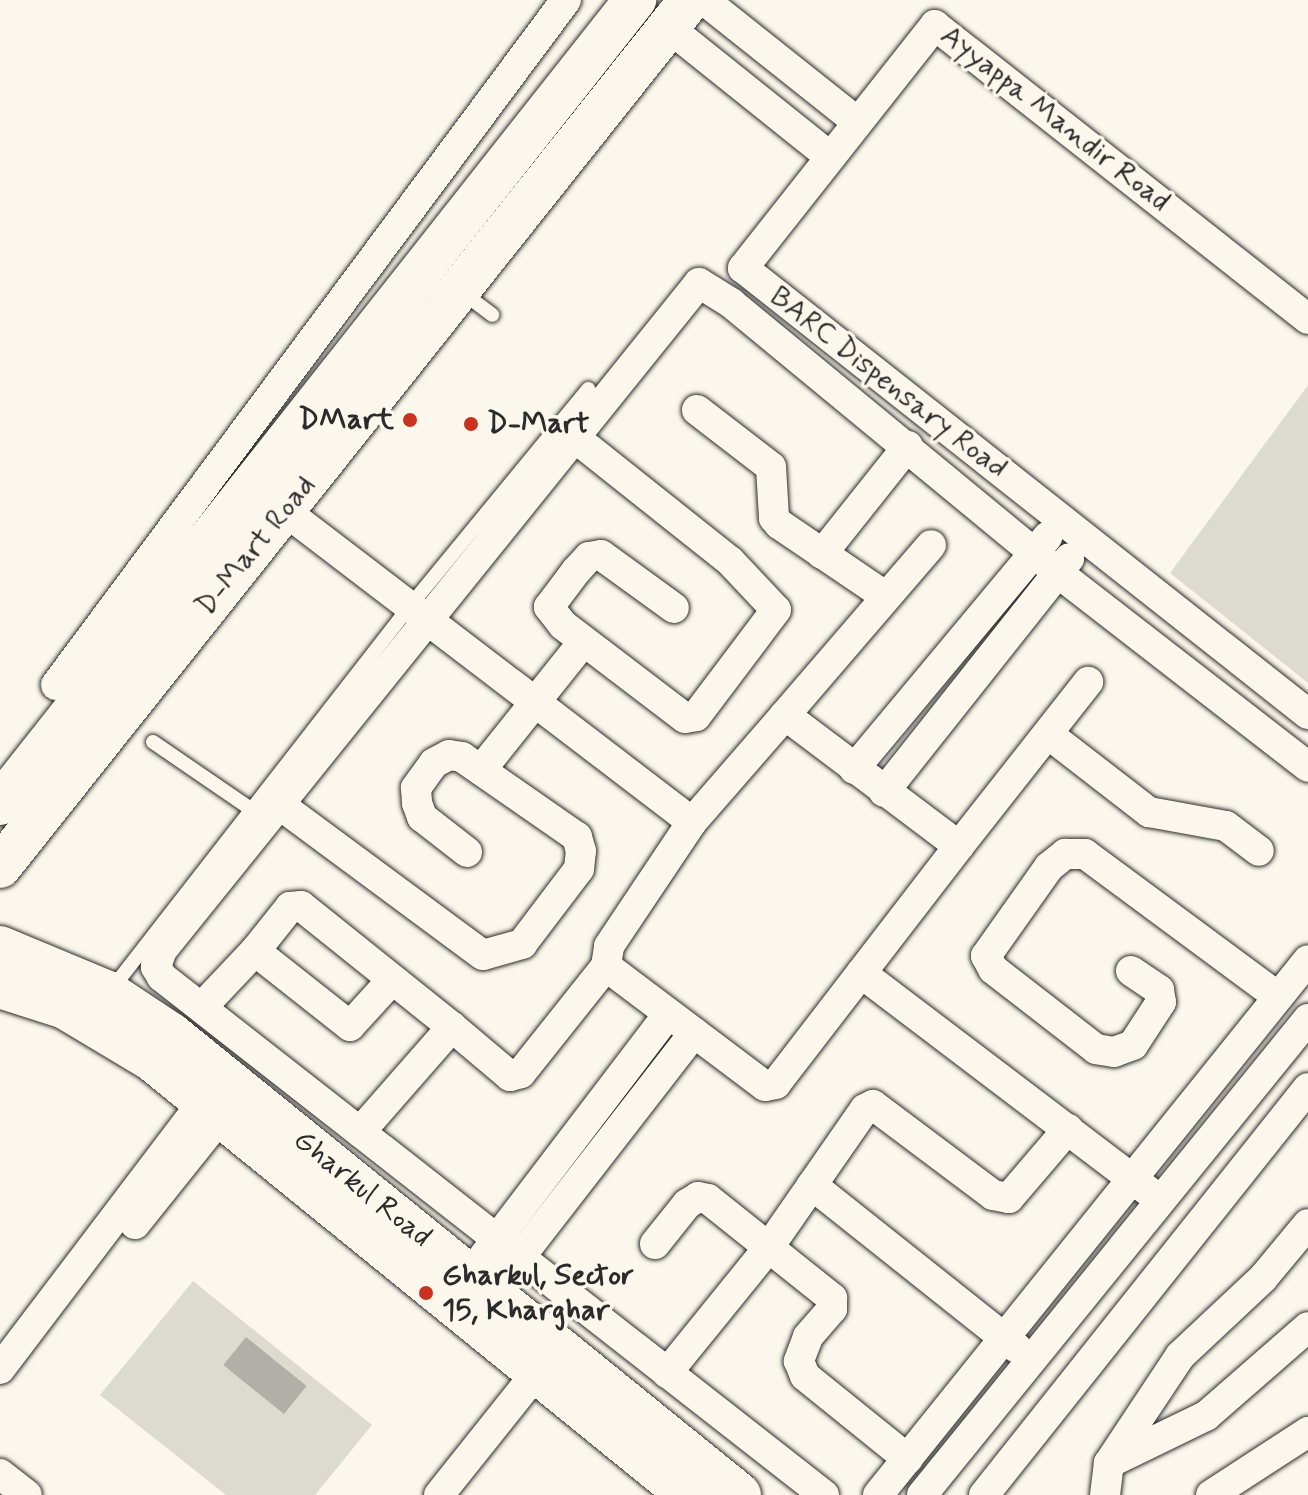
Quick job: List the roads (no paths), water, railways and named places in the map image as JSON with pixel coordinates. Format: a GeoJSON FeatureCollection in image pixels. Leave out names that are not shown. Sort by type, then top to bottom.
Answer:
{"type":"FeatureCollection","features":[{"type":"Feature","properties":{"kind":"main road","name":"D-Mart Road"},"geometry":{"type":"LineString","coordinates":[[0,804],[635,0]]}},
{"type":"Feature","properties":{"kind":"main road","name":"D-Mart Road"},"geometry":{"type":"LineString","coordinates":[[0,867],[679,13]]}},
{"type":"Feature","properties":{"kind":"main road","name":"Gharkul Road"},"geometry":{"type":"LineString","coordinates":[[0,948],[108,993],[171,1035],[471,1298],[536,1371],[689,1495]]}},
{"type":"Feature","properties":{"kind":"main road","name":"Gharkul Road"},"geometry":{"type":"LineString","coordinates":[[0,986],[93,1021],[152,1059],[210,1111],[471,1298]]}},
{"type":"Feature","properties":{"kind":"main road","name":"Gharkul Road"},"geometry":{"type":"LineString","coordinates":[[536,1371],[739,1495]]}},
{"type":"Feature","properties":{"kind":"street"},"geometry":{"type":"LineString","coordinates":[[56,685],[566,0]]}},
{"type":"Feature","properties":{"kind":"street"},"geometry":{"type":"LineString","coordinates":[[704,0],[856,121]]}},
{"type":"Feature","properties":{"kind":"street"},"geometry":{"type":"LineString","coordinates":[[679,13],[830,157]]}},
{"type":"Feature","properties":{"kind":"street","name":"Ayyappa Mandir Road"},"geometry":{"type":"LineString","coordinates":[[830,157],[935,25],[1308,319]]}},
{"type":"Feature","properties":{"kind":"street","name":"BARC Dispensary Road"},"geometry":{"type":"LineString","coordinates":[[830,157],[743,268],[1308,714]]}},
{"type":"Feature","properties":{"kind":"street"},"geometry":{"type":"LineString","coordinates":[[824,1495],[157,973],[156,961],[265,807],[419,612],[574,437],[699,283],[731,303],[1057,572],[1308,767]]}},
{"type":"Feature","properties":{"kind":"street"},"geometry":{"type":"LineString","coordinates":[[697,410],[771,467],[774,518],[885,596]]}},
{"type":"Feature","properties":{"kind":"street"},"geometry":{"type":"LineString","coordinates":[[574,437],[730,561],[776,610],[770,624],[696,716],[685,718],[583,642],[550,614],[549,607],[589,557],[601,555],[674,608]]}},
{"type":"Feature","properties":{"kind":"street"},"geometry":{"type":"LineString","coordinates":[[822,554],[908,446]]}},
{"type":"Feature","properties":{"kind":"street"},"geometry":{"type":"LineString","coordinates":[[285,511],[419,612],[533,705],[692,822]]}},
{"type":"Feature","properties":{"kind":"street"},"geometry":{"type":"LineString","coordinates":[[854,769],[1061,520]]}},
{"type":"Feature","properties":{"kind":"street"},"geometry":{"type":"LineString","coordinates":[[884,792],[1086,539]]}},
{"type":"Feature","properties":{"kind":"street"},"geometry":{"type":"LineString","coordinates":[[202,1007],[255,951],[290,907],[301,906],[510,1076],[521,1073],[606,966],[609,946],[692,822],[931,545]]}},
{"type":"Feature","properties":{"kind":"street"},"geometry":{"type":"LineString","coordinates":[[481,770],[583,642]]}},
{"type":"Feature","properties":{"kind":"street"},"geometry":{"type":"LineString","coordinates":[[606,966],[765,1086],[776,1084],[1088,682]]}},
{"type":"Feature","properties":{"kind":"street"},"geometry":{"type":"LineString","coordinates":[[785,715],[959,846]]}},
{"type":"Feature","properties":{"kind":"street"},"geometry":{"type":"LineString","coordinates":[[1048,734],[1149,812],[1226,826],[1259,851]]}},
{"type":"Feature","properties":{"kind":"street"},"geometry":{"type":"LineString","coordinates":[[265,807],[483,955],[500,954],[522,944],[579,869],[581,851],[577,837],[481,770],[449,755],[434,763],[416,788],[422,817],[467,852]]}},
{"type":"Feature","properties":{"kind":"street"},"geometry":{"type":"LineString","coordinates":[[1131,971],[1159,990],[1161,1002],[1133,1045],[1114,1052],[1096,1049],[993,969],[986,956],[1049,867],[1065,854],[1085,854],[1278,997]]}},
{"type":"Feature","properties":{"kind":"street"},"geometry":{"type":"LineString","coordinates":[[255,951],[350,1026],[392,980]]}},
{"type":"Feature","properties":{"kind":"street"},"geometry":{"type":"LineString","coordinates":[[878,1495],[1308,960]]}},
{"type":"Feature","properties":{"kind":"street"},"geometry":{"type":"LineString","coordinates":[[861,973],[1162,1202]]}},
{"type":"Feature","properties":{"kind":"street"},"geometry":{"type":"LineString","coordinates":[[471,1298],[497,1239],[668,1014]]}},
{"type":"Feature","properties":{"kind":"street"},"geometry":{"type":"LineString","coordinates":[[922,1495],[1308,1019]]}},
{"type":"Feature","properties":{"kind":"street"},"geometry":{"type":"LineString","coordinates":[[360,1132],[452,1027]]}},
{"type":"Feature","properties":{"kind":"street"},"geometry":{"type":"LineString","coordinates":[[471,1298],[520,1259],[694,1033]]}},
{"type":"Feature","properties":{"kind":"street"},"geometry":{"type":"LineString","coordinates":[[984,1495],[1308,1088]]}},
{"type":"Feature","properties":{"kind":"street"},"geometry":{"type":"LineString","coordinates":[[667,1373],[769,1247],[865,1109],[873,1105],[993,1195],[1009,1198],[1068,1129]]}},
{"type":"Feature","properties":{"kind":"street"},"geometry":{"type":"LineString","coordinates":[[0,1369],[210,1111]]}},
{"type":"Feature","properties":{"kind":"street"},"geometry":{"type":"LineString","coordinates":[[135,1224],[176,1151]]}},
{"type":"Feature","properties":{"kind":"street"},"geometry":{"type":"LineString","coordinates":[[812,1185],[1033,1359]]}},
{"type":"Feature","properties":{"kind":"street"},"geometry":{"type":"LineString","coordinates":[[655,1244],[698,1197],[769,1247],[832,1298],[832,1309],[808,1337],[799,1361],[805,1376],[908,1459]]}},
{"type":"Feature","properties":{"kind":"street"},"geometry":{"type":"LineString","coordinates":[[1105,1495],[1109,1463],[1180,1356],[1263,1278],[1308,1224]]}},
{"type":"Feature","properties":{"kind":"street"},"geometry":{"type":"LineString","coordinates":[[1109,1463],[1206,1416],[1308,1327]]}},
{"type":"Feature","properties":{"kind":"street"},"geometry":{"type":"LineString","coordinates":[[438,1486],[536,1371]]}},
{"type":"Feature","properties":{"kind":"street"},"geometry":{"type":"LineString","coordinates":[[1211,1495],[1308,1432]]}},
{"type":"Feature","properties":{"kind":"street"},"geometry":{"type":"LineString","coordinates":[[944,1468],[976,1495]]}},
{"type":"Feature","properties":{"kind":"street"},"geometry":{"type":"LineString","coordinates":[[0,1474],[27,1495]]}},
{"type":"Feature","properties":{"kind":"lane"},"geometry":{"type":"LineString","coordinates":[[459,289],[492,315]]}},
{"type":"Feature","properties":{"kind":"lane"},"geometry":{"type":"LineString","coordinates":[[419,612],[588,389]]}},
{"type":"Feature","properties":{"kind":"lane"},"geometry":{"type":"LineString","coordinates":[[108,993],[265,807],[153,742]]}},
{"type":"Feature","properties":{"kind":"place","name":"DMart"},"geometry":{"type":"Point","coordinates":[410,420]}},
{"type":"Feature","properties":{"kind":"place","name":"D-Mart"},"geometry":{"type":"Point","coordinates":[471,424]}},
{"type":"Feature","properties":{"kind":"place","name":"Gharkul, Sector 15, Kharghar"},"geometry":{"type":"Point","coordinates":[426,1293]}}]}
